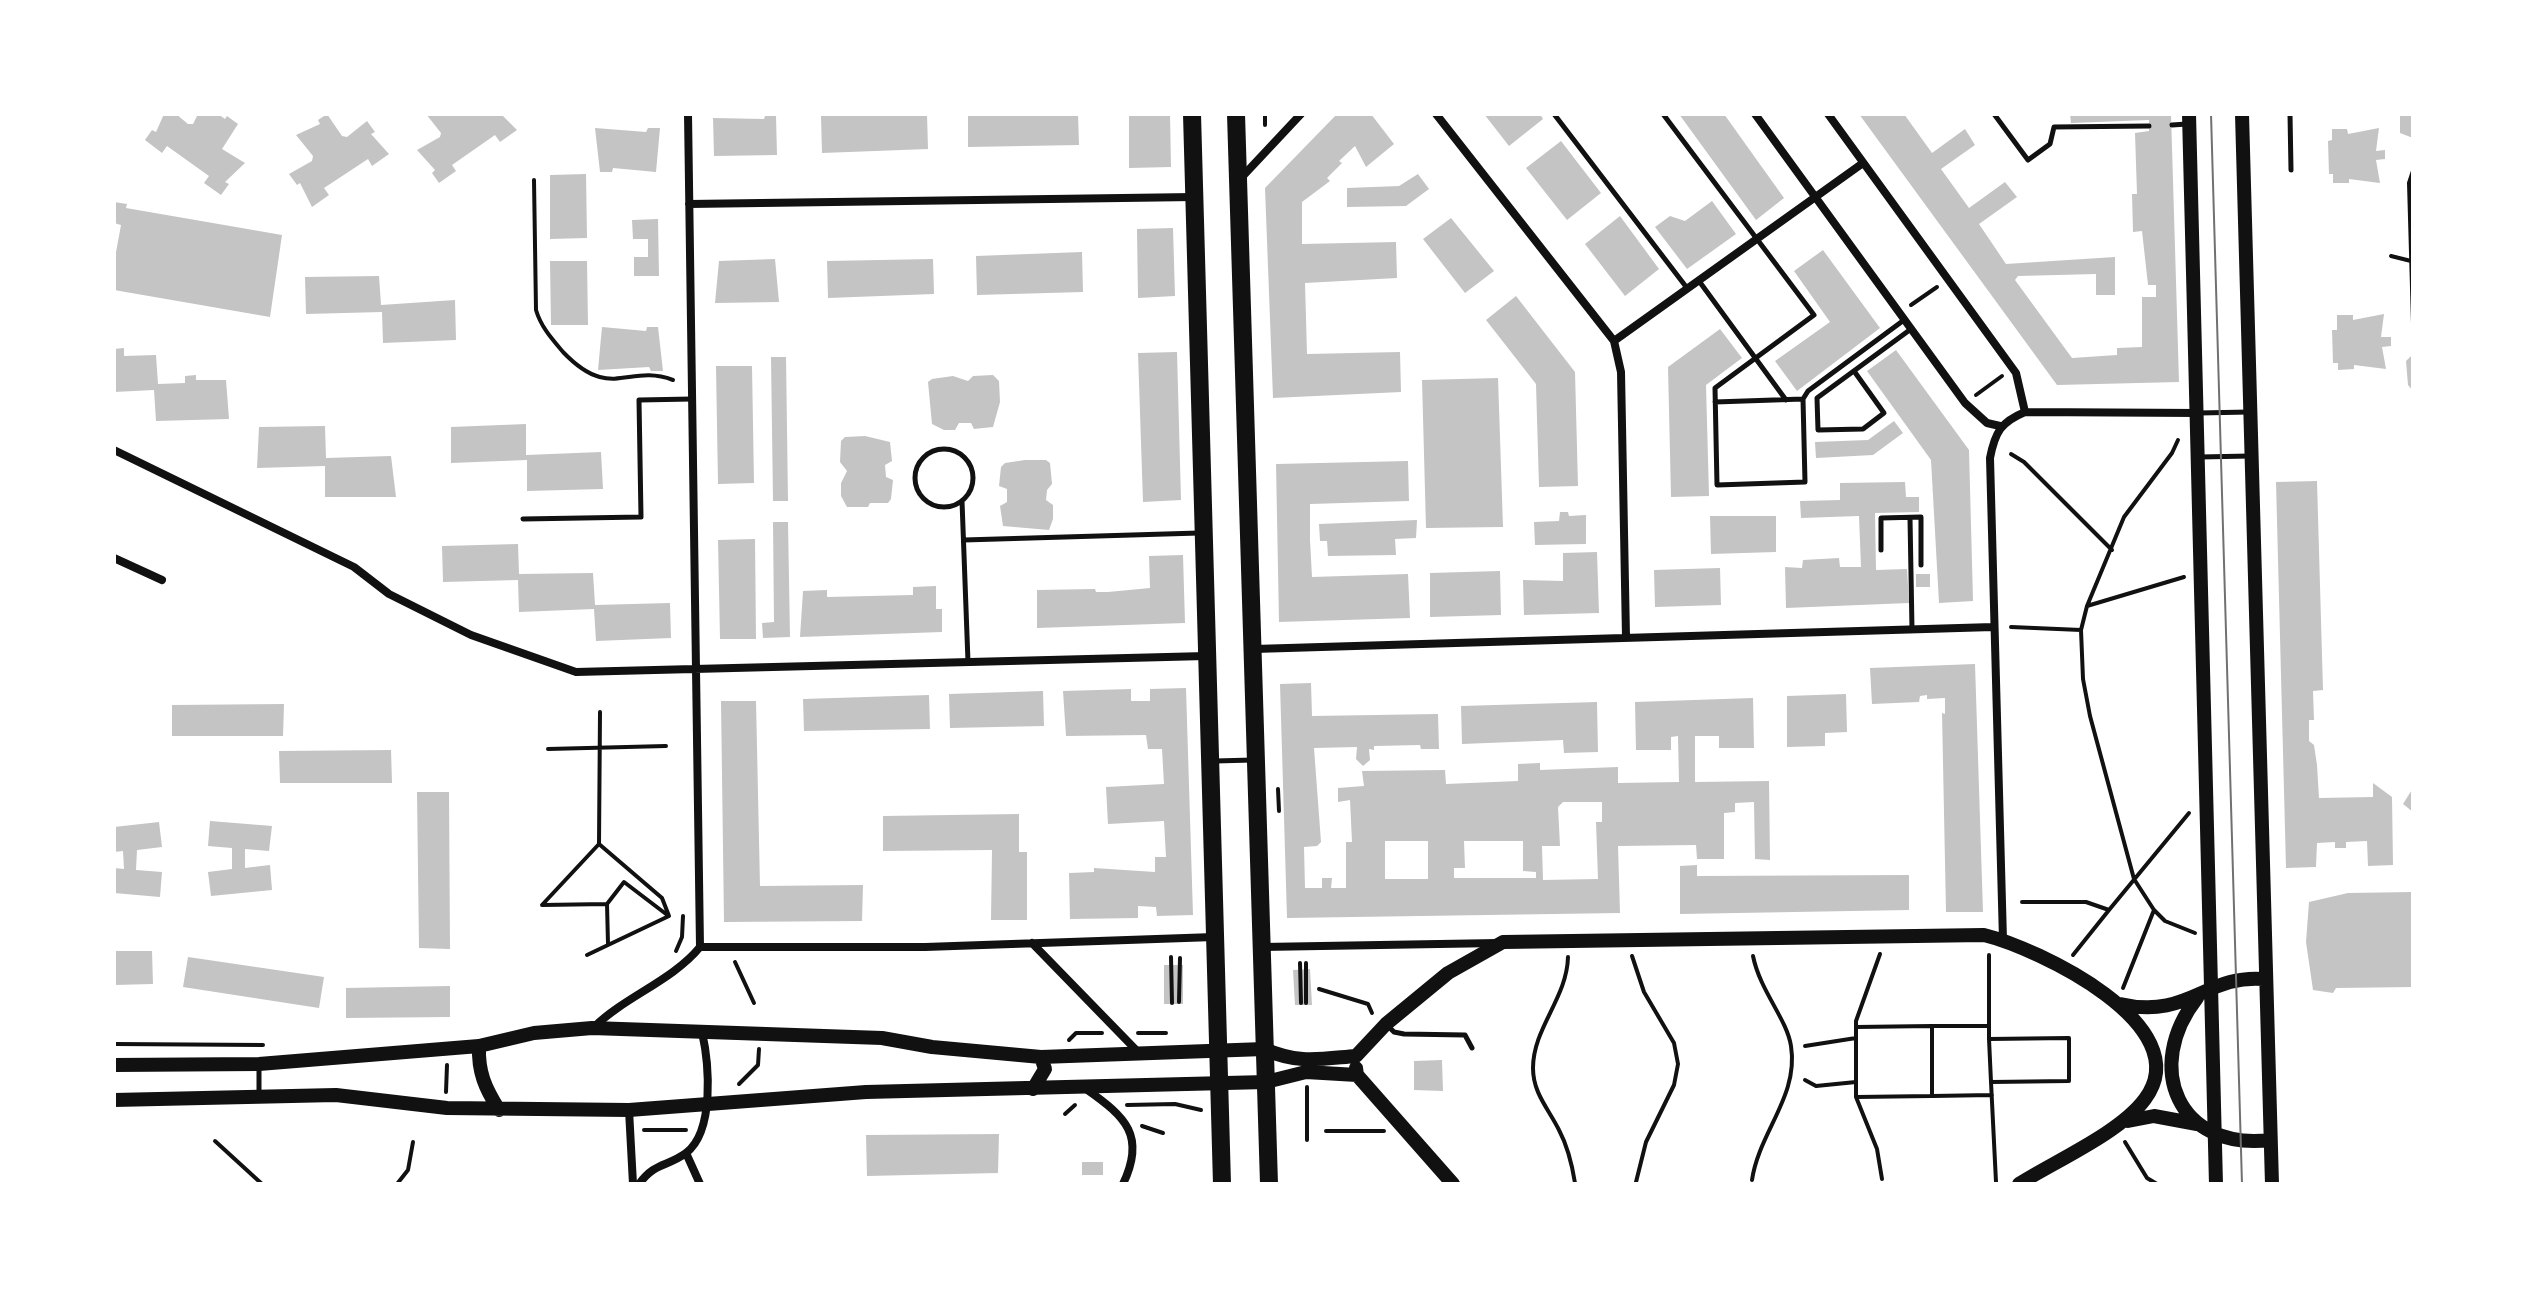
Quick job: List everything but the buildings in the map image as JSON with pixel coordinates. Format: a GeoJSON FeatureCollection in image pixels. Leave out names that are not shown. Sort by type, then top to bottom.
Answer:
{"type":"FeatureCollection","features":[{"type":"Feature","properties":{"kind":"main road"},"geometry":{"type":"LineString","coordinates":[[1192,114],[1222,1184]]}},
{"type":"Feature","properties":{"kind":"main road"},"geometry":{"type":"LineString","coordinates":[[1236,114],[1269,1184]]}},
{"type":"Feature","properties":{"kind":"street"},"geometry":{"type":"LineString","coordinates":[[592,1028],[610,1012],[689,960],[700,947],[688,114]]}},
{"type":"Feature","properties":{"kind":"street"},"geometry":{"type":"LineString","coordinates":[[1240,179],[1301,114]]}},
{"type":"Feature","properties":{"kind":"street"},"geometry":{"type":"LineString","coordinates":[[1436,114],[1614,341],[1621,372],[1626,637]]}},
{"type":"Feature","properties":{"kind":"street"},"geometry":{"type":"LineString","coordinates":[[1755,114],[1973,414],[1987,423],[2000,426],[2025,412],[2198,413]]}},
{"type":"Feature","properties":{"kind":"street"},"geometry":{"type":"LineString","coordinates":[[1828,114],[2016,373],[2025,412]]}},
{"type":"Feature","properties":{"kind":"street"},"geometry":{"type":"LineString","coordinates":[[2242,114],[2272,1184]]}},
{"type":"Feature","properties":{"kind":"street"},"geometry":{"type":"LineString","coordinates":[[2190,119],[2199,457],[2203,994],[2207,1129],[2216,1184]]}},
{"type":"Feature","properties":{"kind":"street"},"geometry":{"type":"LineString","coordinates":[[1614,341],[1863,163]]}},
{"type":"Feature","properties":{"kind":"street"},"geometry":{"type":"LineString","coordinates":[[689,204],[1194,197]]}},
{"type":"Feature","properties":{"kind":"street"},"geometry":{"type":"LineString","coordinates":[[2000,426],[1990,458],[2003,940]]}},
{"type":"Feature","properties":{"kind":"street"},"geometry":{"type":"LineString","coordinates":[[114,450],[354,567],[389,594],[471,635],[576,672],[1207,656]]}},
{"type":"Feature","properties":{"kind":"street"},"geometry":{"type":"LineString","coordinates":[[114,558],[162,580]]}},
{"type":"Feature","properties":{"kind":"street"},"geometry":{"type":"LineString","coordinates":[[1253,649],[1993,627]]}},
{"type":"Feature","properties":{"kind":"street"},"geometry":{"type":"LineString","coordinates":[[1262,947],[1984,935],[2003,940],[2153,1009],[2236,980],[2264,979]]}},
{"type":"Feature","properties":{"kind":"street"},"geometry":{"type":"LineString","coordinates":[[700,947],[1032,943],[1215,937]]}},
{"type":"Feature","properties":{"kind":"street"},"geometry":{"type":"LineString","coordinates":[[1453,1184],[1357,1075],[1356,1056],[1381,1023],[1448,973],[1503,942]]}},
{"type":"Feature","properties":{"kind":"street"},"geometry":{"type":"LineString","coordinates":[[1032,943],[1140,1054]]}},
{"type":"Feature","properties":{"kind":"street"},"geometry":{"type":"LineString","coordinates":[[2203,994],[2178,1025],[2170,1065],[2177,1095],[2207,1129]]}},
{"type":"Feature","properties":{"kind":"street"},"geometry":{"type":"LineString","coordinates":[[2019,1184],[2112,1127],[2147,1097],[2156,1072],[2153,1047],[2122,996]]}},
{"type":"Feature","properties":{"kind":"street"},"geometry":{"type":"LineString","coordinates":[[114,1065],[259,1064],[479,1046],[534,1033],[592,1028],[882,1038],[932,1047],[1041,1057],[1264,1049],[1290,1060],[1356,1056]]}},
{"type":"Feature","properties":{"kind":"street"},"geometry":{"type":"LineString","coordinates":[[636,1184],[653,1167],[686,1153],[701,1132],[709,1059],[702,1032]]}},
{"type":"Feature","properties":{"kind":"street"},"geometry":{"type":"LineString","coordinates":[[479,1046],[478,1066],[484,1087],[499,1110]]}},
{"type":"Feature","properties":{"kind":"street"},"geometry":{"type":"LineString","coordinates":[[1033,1089],[1045,1069],[1041,1057]]}},
{"type":"Feature","properties":{"kind":"street"},"geometry":{"type":"LineString","coordinates":[[114,1100],[336,1095],[499,1110],[629,1110],[866,1092],[1266,1082],[1306,1072],[1357,1075]]}},
{"type":"Feature","properties":{"kind":"street"},"geometry":{"type":"LineString","coordinates":[[1082,1086],[1118,1114],[1129,1128],[1134,1154],[1123,1184]]}},
{"type":"Feature","properties":{"kind":"street"},"geometry":{"type":"LineString","coordinates":[[629,1110],[636,1184]]}},
{"type":"Feature","properties":{"kind":"street"},"geometry":{"type":"LineString","coordinates":[[2112,1127],[2154,1116],[2241,1141],[2270,1140]]}},
{"type":"Feature","properties":{"kind":"street"},"geometry":{"type":"LineString","coordinates":[[686,1153],[700,1184]]}},
{"type":"Feature","properties":{"kind":"lane"},"geometry":{"type":"LineString","coordinates":[[1554,114],[1688,290]]}},
{"type":"Feature","properties":{"kind":"lane"},"geometry":{"type":"LineString","coordinates":[[1663,114],[1814,315],[1715,388],[1717,485],[1805,482],[1803,399],[1808,391],[1902,317]]}},
{"type":"Feature","properties":{"kind":"lane"},"geometry":{"type":"LineString","coordinates":[[1994,114],[2028,160],[2050,144],[2054,127],[2149,126]]}},
{"type":"Feature","properties":{"kind":"lane"},"geometry":{"type":"LineString","coordinates":[[2290,114],[2291,170]]}},
{"type":"Feature","properties":{"kind":"lane"},"geometry":{"type":"LineString","coordinates":[[2172,125],[2190,119]]}},
{"type":"Feature","properties":{"kind":"lane"},"geometry":{"type":"LineString","coordinates":[[1699,281],[1786,400]]}},
{"type":"Feature","properties":{"kind":"lane"},"geometry":{"type":"LineString","coordinates":[[1854,371],[1884,413],[1863,429],[1818,430],[1817,398],[1911,329]]}},
{"type":"Feature","properties":{"kind":"lane"},"geometry":{"type":"LineString","coordinates":[[523,519],[641,517],[639,400],[692,399]]}},
{"type":"Feature","properties":{"kind":"lane"},"geometry":{"type":"LineString","coordinates":[[1715,402],[1803,399]]}},
{"type":"Feature","properties":{"kind":"lane"},"geometry":{"type":"LineString","coordinates":[[2198,413],[2251,412]]}},
{"type":"Feature","properties":{"kind":"lane"},"geometry":{"type":"LineString","coordinates":[[962,501],[946,507],[922,497],[915,481],[924,457],[948,448],[969,462],[972,487],[962,501],[968,662]]}},
{"type":"Feature","properties":{"kind":"lane"},"geometry":{"type":"LineString","coordinates":[[2199,457],[2251,456]]}},
{"type":"Feature","properties":{"kind":"lane"},"geometry":{"type":"LineString","coordinates":[[1881,550],[1881,518],[1921,517],[1921,565]]}},
{"type":"Feature","properties":{"kind":"lane"},"geometry":{"type":"LineString","coordinates":[[1910,518],[1912,629]]}},
{"type":"Feature","properties":{"kind":"lane"},"geometry":{"type":"LineString","coordinates":[[964,540],[1204,533]]}},
{"type":"Feature","properties":{"kind":"lane"},"geometry":{"type":"LineString","coordinates":[[1210,761],[1256,760]]}},
{"type":"Feature","properties":{"kind":"lane"},"geometry":{"type":"LineString","coordinates":[[1381,1023],[1401,1033],[1465,1035],[1472,1048]]}},
{"type":"Feature","properties":{"kind":"lane"},"geometry":{"type":"LineString","coordinates":[[259,1064],[259,1098]]}},
{"type":"Feature","properties":{"kind":"path"},"geometry":{"type":"LineString","coordinates":[[1265,114],[1265,125]]}},
{"type":"Feature","properties":{"kind":"path"},"geometry":{"type":"LineString","coordinates":[[2413,171],[2409,183],[2413,323]]}},
{"type":"Feature","properties":{"kind":"path"},"geometry":{"type":"LineString","coordinates":[[534,180],[536,310],[545,330],[574,364],[594,377],[673,380]]}},
{"type":"Feature","properties":{"kind":"path"},"geometry":{"type":"LineString","coordinates":[[2391,256],[2413,260]]}},
{"type":"Feature","properties":{"kind":"path"},"geometry":{"type":"LineString","coordinates":[[1902,317],[1946,280]]}},
{"type":"Feature","properties":{"kind":"path"},"geometry":{"type":"LineString","coordinates":[[1976,395],[2002,376]]}},
{"type":"Feature","properties":{"kind":"path"},"geometry":{"type":"LineString","coordinates":[[2178,440],[2172,453],[2124,517],[2087,606],[2081,630],[2083,679],[2090,716],[2134,879],[2154,910],[2175,926],[2198,933]]}},
{"type":"Feature","properties":{"kind":"path"},"geometry":{"type":"LineString","coordinates":[[2011,454],[2024,462],[2112,550]]}},
{"type":"Feature","properties":{"kind":"path"},"geometry":{"type":"LineString","coordinates":[[2087,606],[2189,576]]}},
{"type":"Feature","properties":{"kind":"path"},"geometry":{"type":"LineString","coordinates":[[2011,627],[2081,630]]}},
{"type":"Feature","properties":{"kind":"path"},"geometry":{"type":"LineString","coordinates":[[600,712],[599,844],[542,905],[607,904]]}},
{"type":"Feature","properties":{"kind":"path"},"geometry":{"type":"LineString","coordinates":[[548,749],[666,746]]}},
{"type":"Feature","properties":{"kind":"path"},"geometry":{"type":"LineString","coordinates":[[2071,957],[2194,811]]}},
{"type":"Feature","properties":{"kind":"path"},"geometry":{"type":"LineString","coordinates":[[599,844],[662,898],[669,916]]}},
{"type":"Feature","properties":{"kind":"path"},"geometry":{"type":"LineString","coordinates":[[608,944],[607,904],[624,882],[669,916]]}},
{"type":"Feature","properties":{"kind":"path"},"geometry":{"type":"LineString","coordinates":[[2022,902],[2086,902],[2109,910]]}},
{"type":"Feature","properties":{"kind":"path"},"geometry":{"type":"LineString","coordinates":[[2122,996],[2154,910]]}},
{"type":"Feature","properties":{"kind":"path"},"geometry":{"type":"LineString","coordinates":[[587,955],[669,916]]}},
{"type":"Feature","properties":{"kind":"path"},"geometry":{"type":"LineString","coordinates":[[665,961],[682,937],[683,916]]}},
{"type":"Feature","properties":{"kind":"path"},"geometry":{"type":"LineString","coordinates":[[1881,952],[1856,1027],[1856,1097],[1877,1149],[1882,1179]]}},
{"type":"Feature","properties":{"kind":"path"},"geometry":{"type":"LineString","coordinates":[[1752,953],[1763,990],[1789,1037],[1792,1062],[1788,1093],[1762,1139],[1752,1180]]}},
{"type":"Feature","properties":{"kind":"path"},"geometry":{"type":"LineString","coordinates":[[1989,953],[1988,1026],[1996,1182]]}},
{"type":"Feature","properties":{"kind":"path"},"geometry":{"type":"LineString","coordinates":[[1632,955],[1648,1001],[1674,1043],[1678,1064],[1672,1090],[1642,1152],[1636,1182]]}},
{"type":"Feature","properties":{"kind":"path"},"geometry":{"type":"LineString","coordinates":[[1568,956],[1562,993],[1539,1041],[1533,1066],[1538,1095],[1564,1141],[1575,1183]]}},
{"type":"Feature","properties":{"kind":"path"},"geometry":{"type":"LineString","coordinates":[[1171,957],[1172,1003]]}},
{"type":"Feature","properties":{"kind":"path"},"geometry":{"type":"LineString","coordinates":[[1179,1002],[1180,958]]}},
{"type":"Feature","properties":{"kind":"path"},"geometry":{"type":"LineString","coordinates":[[735,962],[754,1003]]}},
{"type":"Feature","properties":{"kind":"path"},"geometry":{"type":"LineString","coordinates":[[1303,963],[1304,1003]]}},
{"type":"Feature","properties":{"kind":"path"},"geometry":{"type":"LineString","coordinates":[[1319,989],[1368,1004],[1381,1023]]}},
{"type":"Feature","properties":{"kind":"path"},"geometry":{"type":"LineString","coordinates":[[1932,1026],[1932,1096]]}},
{"type":"Feature","properties":{"kind":"path"},"geometry":{"type":"LineString","coordinates":[[1856,1027],[1988,1026]]}},
{"type":"Feature","properties":{"kind":"path"},"geometry":{"type":"LineString","coordinates":[[1805,1046],[1856,1038]]}},
{"type":"Feature","properties":{"kind":"path"},"geometry":{"type":"LineString","coordinates":[[1989,1039],[2069,1038],[2069,1081],[1991,1082]]}},
{"type":"Feature","properties":{"kind":"path"},"geometry":{"type":"LineString","coordinates":[[731,1092],[758,1065],[759,1045]]}},
{"type":"Feature","properties":{"kind":"path"},"geometry":{"type":"LineString","coordinates":[[446,1094],[447,1063]]}},
{"type":"Feature","properties":{"kind":"path"},"geometry":{"type":"LineString","coordinates":[[1805,1080],[1816,1086],[1856,1082]]}},
{"type":"Feature","properties":{"kind":"path"},"geometry":{"type":"LineString","coordinates":[[1307,1081],[1307,1140]]}},
{"type":"Feature","properties":{"kind":"path"},"geometry":{"type":"LineString","coordinates":[[1856,1097],[1992,1095]]}},
{"type":"Feature","properties":{"kind":"path"},"geometry":{"type":"LineString","coordinates":[[1065,1114],[1079,1102]]}},
{"type":"Feature","properties":{"kind":"path"},"geometry":{"type":"LineString","coordinates":[[1114,1104],[1175,1104],[1200,1109],[1207,1116],[1219,1113]]}},
{"type":"Feature","properties":{"kind":"path"},"geometry":{"type":"LineString","coordinates":[[1141,1126],[1163,1133]]}},
{"type":"Feature","properties":{"kind":"path"},"geometry":{"type":"LineString","coordinates":[[644,1130],[686,1130]]}},
{"type":"Feature","properties":{"kind":"path"},"geometry":{"type":"LineString","coordinates":[[1326,1131],[1387,1131]]}},
{"type":"Feature","properties":{"kind":"path"},"geometry":{"type":"LineString","coordinates":[[215,1141],[262,1184]]}},
{"type":"Feature","properties":{"kind":"path"},"geometry":{"type":"LineString","coordinates":[[397,1184],[408,1170],[413,1142]]}},
{"type":"Feature","properties":{"kind":"path"},"geometry":{"type":"LineString","coordinates":[[2125,1142],[2147,1178],[2157,1184]]}},
{"type":"Feature","properties":{"kind":"path"},"geometry":{"type":"LineString","coordinates":[[2143,1184],[2147,1178]]}},
{"type":"Feature","properties":{"kind":"tram line"},"geometry":{"type":"LineString","coordinates":[[2211,114],[2242,1184]]}}]}
